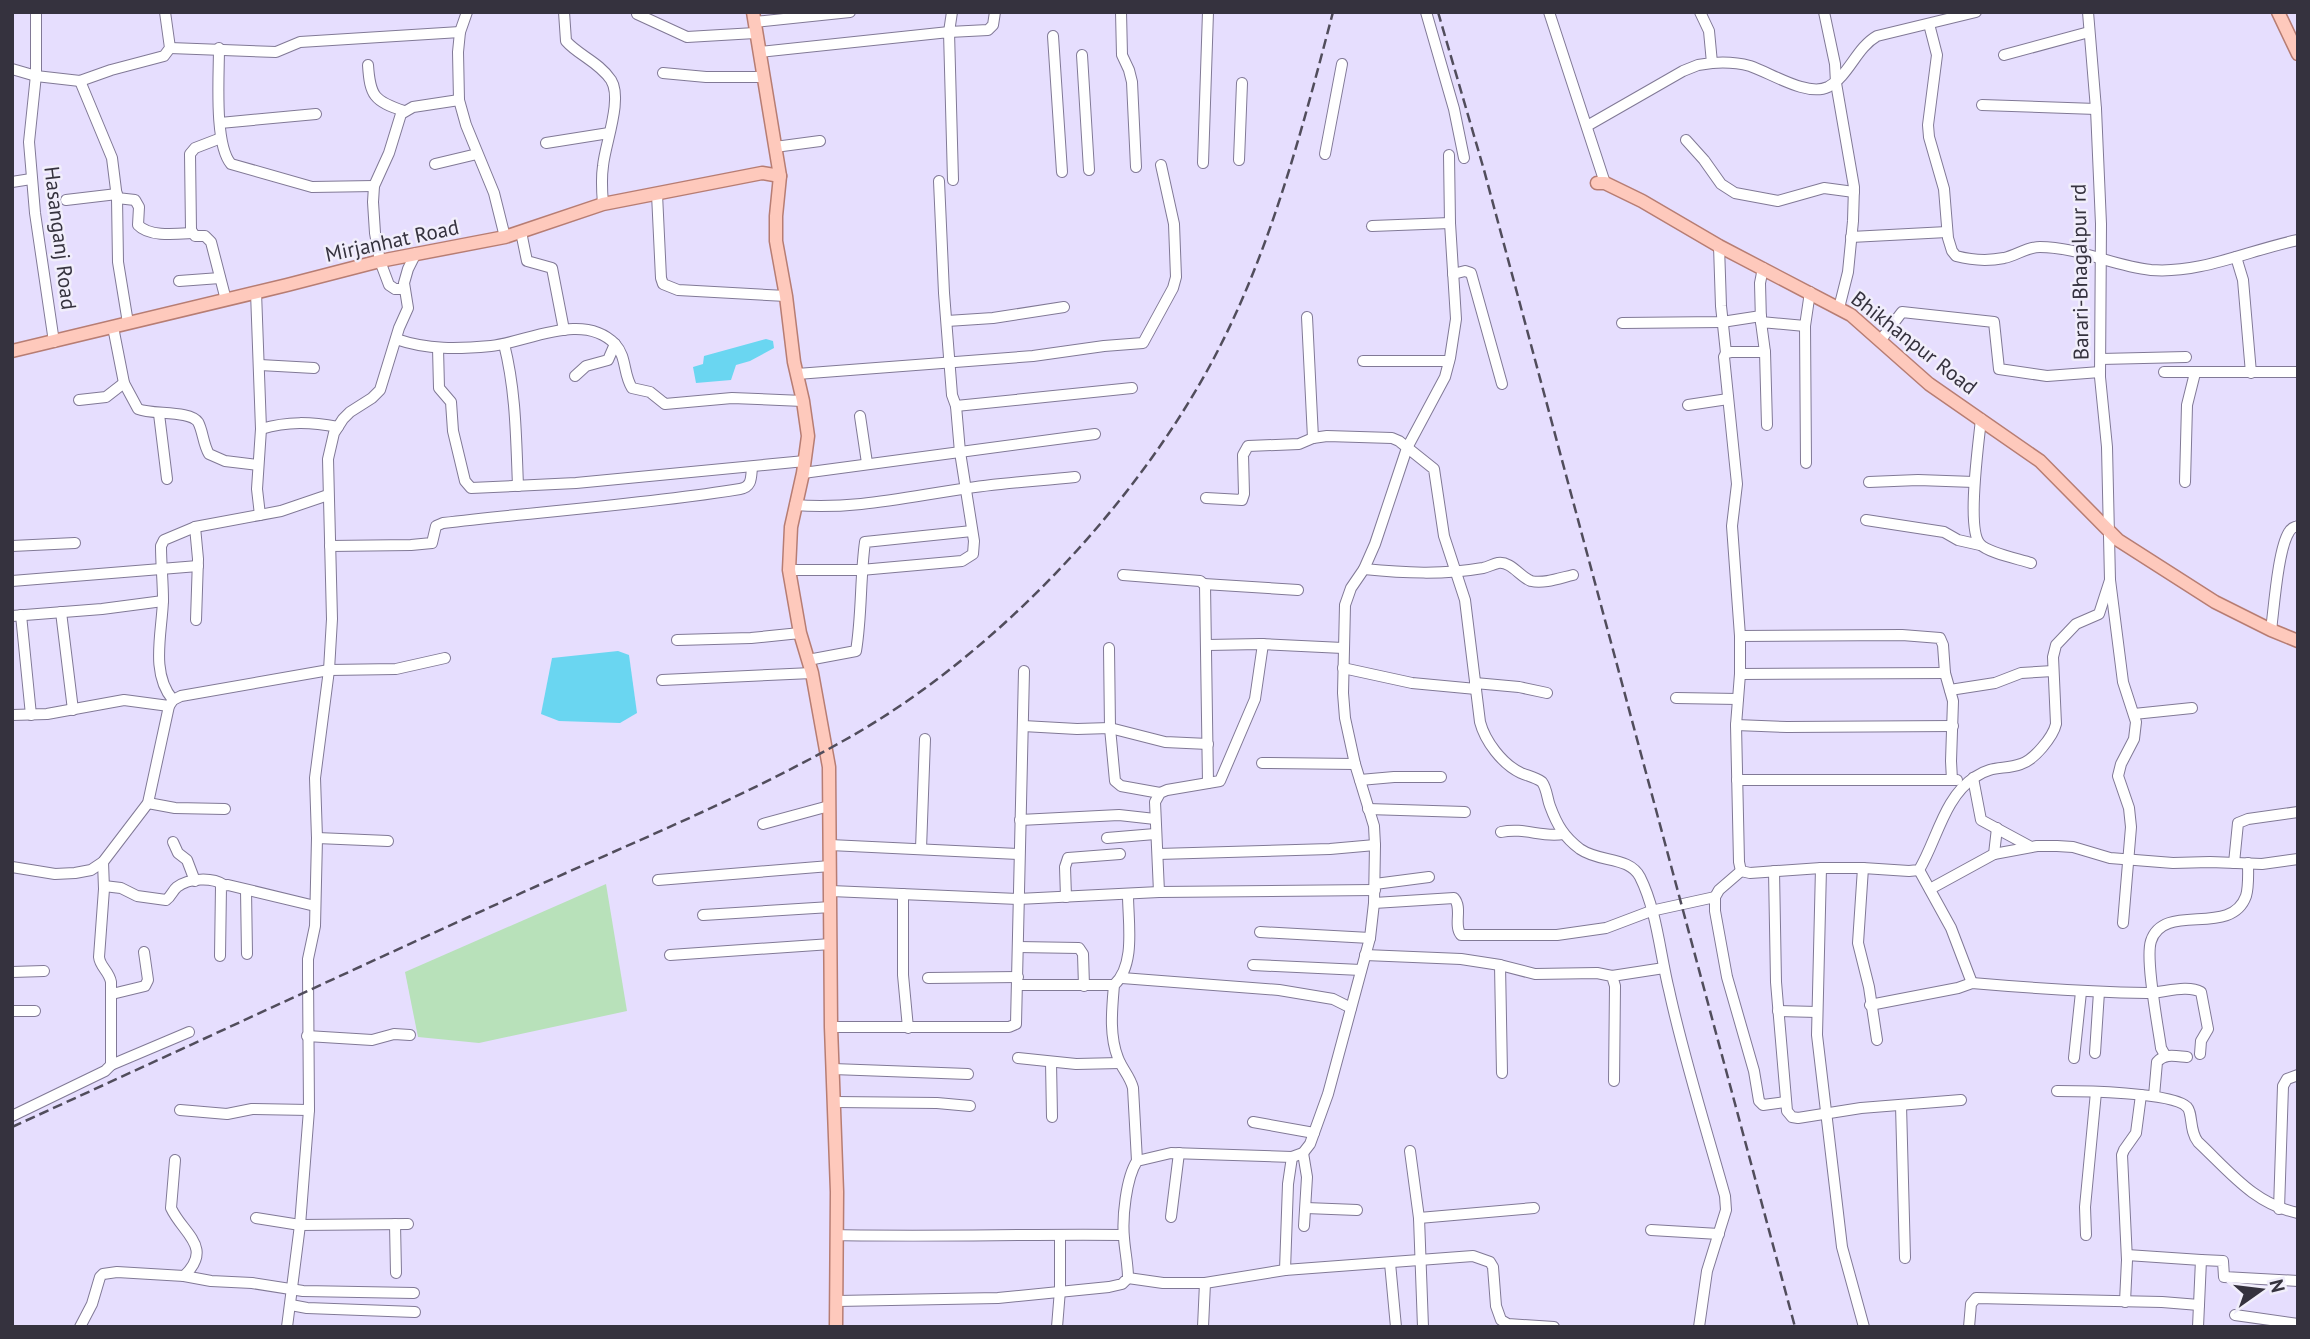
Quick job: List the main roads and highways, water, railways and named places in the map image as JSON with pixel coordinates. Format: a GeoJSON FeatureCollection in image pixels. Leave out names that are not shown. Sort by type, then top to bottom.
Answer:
{"type":"FeatureCollection","features":[{"type":"Feature","properties":{"kind":"main road"},"geometry":{"type":"LineString","coordinates":[[2278,12],[2298,54]]}},
{"type":"Feature","properties":{"kind":"main road"},"geometry":{"type":"LineString","coordinates":[[754,22],[780,176],[776,241],[808,436],[791,527],[789,570],[800,633],[812,673],[827,748],[831,866],[831,1027],[835,1102],[836,1327]]}},
{"type":"Feature","properties":{"kind":"main road","name":"Mirjanhat Road"},"geometry":{"type":"LineString","coordinates":[[12,351],[380,261],[505,237],[603,204],[762,173],[780,176]]}},
{"type":"Feature","properties":{"kind":"main road","name":"Bhikhanpur Road"},"geometry":{"type":"LineString","coordinates":[[1601,183],[1642,201],[1719,246],[1851,315],[1929,384],[2040,461],[2118,540],[2215,602],[2271,630],[2298,640]]}},
{"type":"Feature","properties":{"kind":"water"},"geometry":{"type":"Polygon","coordinates":[[[766,339],[773,341],[774,348],[736,365],[731,380],[696,383],[693,367],[703,364],[704,356],[766,339]]]}},
{"type":"Feature","properties":{"kind":"water"},"geometry":{"type":"Polygon","coordinates":[[[618,651],[629,655],[637,713],[620,723],[559,721],[541,714],[552,658],[618,651]]]}},
{"type":"Feature","properties":{"kind":"railway"},"geometry":{"type":"LineString","coordinates":[[12,1127],[766,782],[843,741],[898,707],[952,668],[1005,623],[1054,575],[1101,523],[1144,469],[1214,358],[1269,232],[1297,145],[1333,12]]}},
{"type":"Feature","properties":{"kind":"railway"},"geometry":{"type":"LineString","coordinates":[[1438,12],[1484,170],[1795,1327]]}}]}
